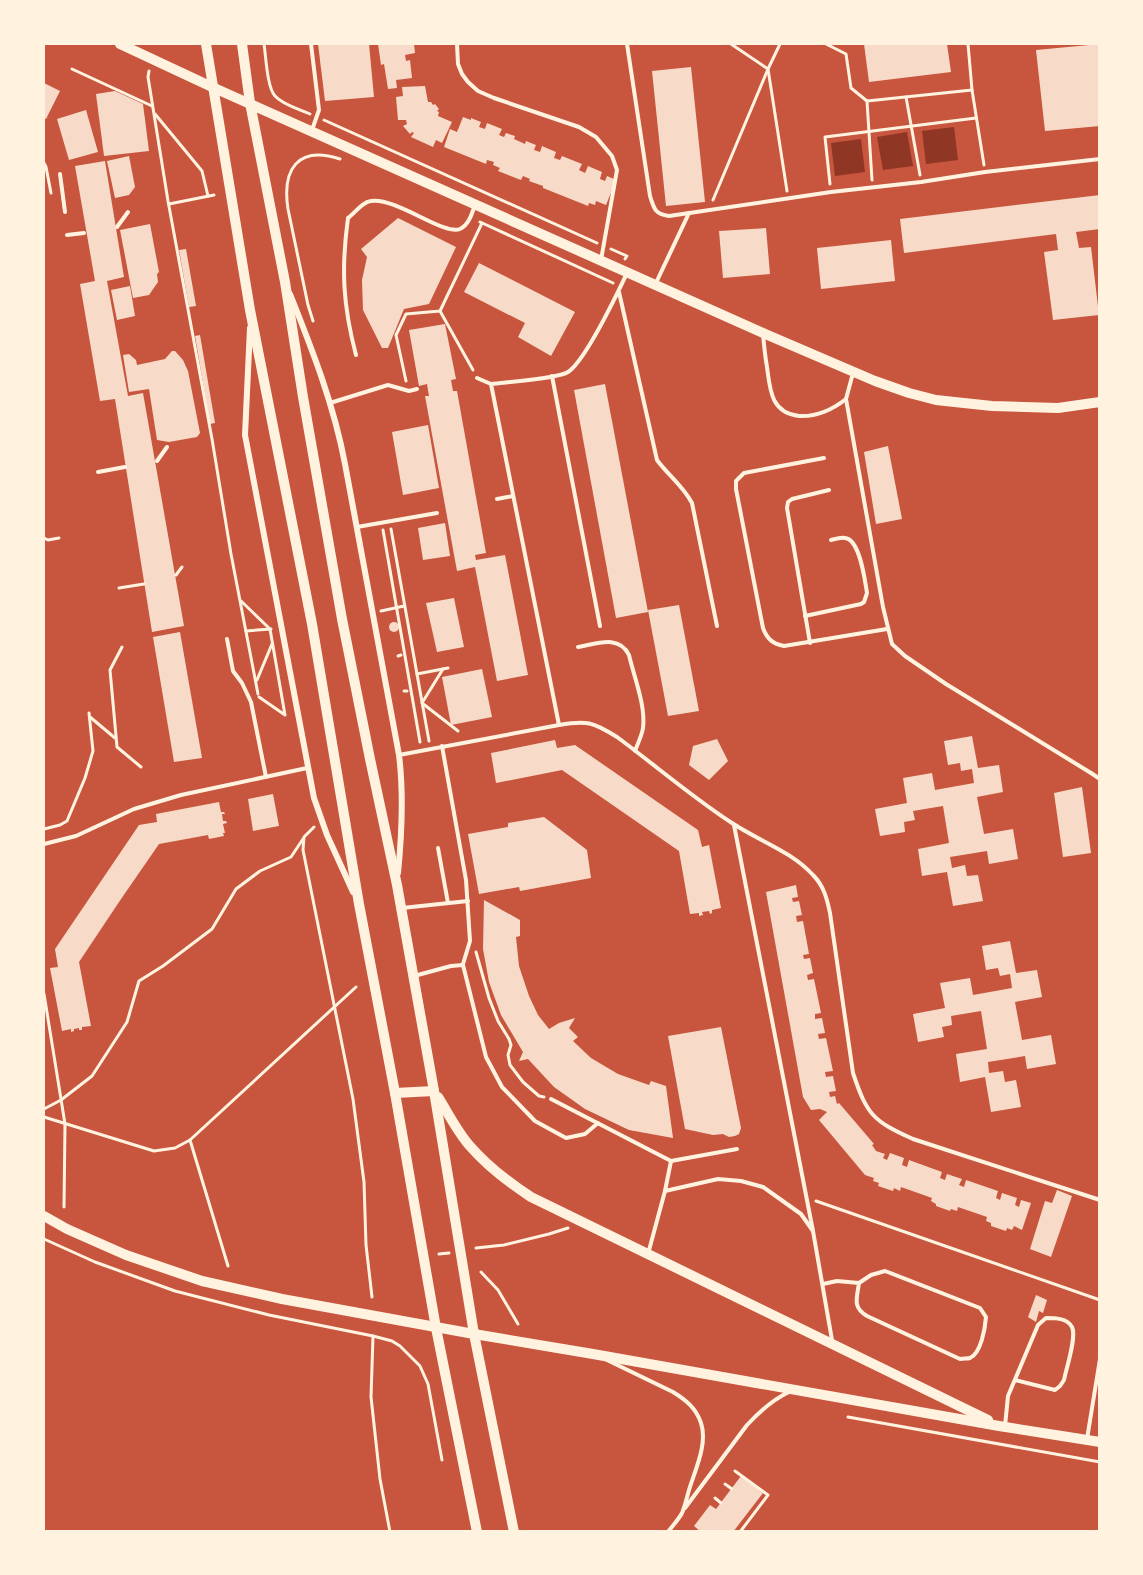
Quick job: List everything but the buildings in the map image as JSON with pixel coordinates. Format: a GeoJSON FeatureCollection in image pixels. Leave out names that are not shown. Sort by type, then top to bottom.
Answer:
{"type":"FeatureCollection","features":[{"type":"Feature","properties":{"kind":"main road"},"geometry":{"type":"LineString","coordinates":[[120,44],[627,273],[853,372],[909,393],[961,404],[1058,408],[1100,402]]}},
{"type":"Feature","properties":{"kind":"main road"},"geometry":{"type":"LineString","coordinates":[[206,44],[250,310],[312,624],[359,904],[436,1328],[477,1532]]}},
{"type":"Feature","properties":{"kind":"main road"},"geometry":{"type":"LineString","coordinates":[[243,44],[249,103],[285,282],[342,619],[397,885],[474,1334],[514,1530]]}},
{"type":"Feature","properties":{"kind":"main road"},"geometry":{"type":"LineString","coordinates":[[395,1093],[434,1091]]}},
{"type":"Feature","properties":{"kind":"main road"},"geometry":{"type":"LineString","coordinates":[[434,1091],[468,1144],[508,1182],[531,1197],[1002,1426]]}},
{"type":"Feature","properties":{"kind":"main road"},"geometry":{"type":"LineString","coordinates":[[44,1216],[67,1229],[126,1255],[202,1281],[282,1299],[436,1328],[1100,1442]]}},
{"type":"Feature","properties":{"kind":"street"},"geometry":{"type":"LineString","coordinates":[[285,282],[307,335],[339,431],[357,527],[399,755],[402,783],[402,829],[397,885]]}},
{"type":"Feature","properties":{"kind":"street"},"geometry":{"type":"LineString","coordinates":[[250,310],[245,435],[314,798],[327,835],[359,904]]}},
{"type":"Feature","properties":{"kind":"lane"},"geometry":{"type":"LineString","coordinates":[[311,44],[319,110],[312,131]]}},
{"type":"Feature","properties":{"kind":"lane"},"geometry":{"type":"LineString","coordinates":[[457,44],[458,64],[462,74],[478,91],[579,127],[596,137],[612,156],[617,170],[601,261]]}},
{"type":"Feature","properties":{"kind":"lane"},"geometry":{"type":"LineString","coordinates":[[627,44],[650,196],[652,204],[661,215],[709,211],[831,192],[1100,159]]}},
{"type":"Feature","properties":{"kind":"lane"},"geometry":{"type":"LineString","coordinates":[[60,174],[65,212]]}},
{"type":"Feature","properties":{"kind":"lane"},"geometry":{"type":"LineString","coordinates":[[356,355],[348,324],[344,288],[348,218],[364,204],[378,201],[455,230],[463,228],[475,204]]}},
{"type":"Feature","properties":{"kind":"lane"},"geometry":{"type":"LineString","coordinates":[[117,227],[128,212]]}},
{"type":"Feature","properties":{"kind":"lane"},"geometry":{"type":"LineString","coordinates":[[655,285],[689,213]]}},
{"type":"Feature","properties":{"kind":"lane"},"geometry":{"type":"LineString","coordinates":[[67,235],[84,233]]}},
{"type":"Feature","properties":{"kind":"lane"},"geometry":{"type":"LineString","coordinates":[[477,378],[491,384],[568,372],[577,363],[593,338],[627,273]]}},
{"type":"Feature","properties":{"kind":"lane"},"geometry":{"type":"LineString","coordinates":[[619,291],[657,460],[686,492],[692,503],[717,626]]}},
{"type":"Feature","properties":{"kind":"lane"},"geometry":{"type":"LineString","coordinates":[[763,333],[771,396],[783,412],[793,415],[819,415],[846,399]]}},
{"type":"Feature","properties":{"kind":"lane"},"geometry":{"type":"LineString","coordinates":[[853,372],[846,399],[887,629],[892,644],[905,656],[946,684],[1100,780]]}},
{"type":"Feature","properties":{"kind":"lane"},"geometry":{"type":"LineString","coordinates":[[552,376],[600,626]]}},
{"type":"Feature","properties":{"kind":"lane"},"geometry":{"type":"LineString","coordinates":[[491,384],[559,725]]}},
{"type":"Feature","properties":{"kind":"lane"},"geometry":{"type":"LineString","coordinates":[[330,403],[388,385],[409,391],[417,389]]}},
{"type":"Feature","properties":{"kind":"lane"},"geometry":{"type":"LineString","coordinates":[[157,461],[167,447]]}},
{"type":"Feature","properties":{"kind":"lane"},"geometry":{"type":"LineString","coordinates":[[824,458],[744,473],[736,481],[763,628],[766,635],[776,644],[784,646],[887,629]]}},
{"type":"Feature","properties":{"kind":"lane"},"geometry":{"type":"LineString","coordinates":[[98,472],[125,467]]}},
{"type":"Feature","properties":{"kind":"lane"},"geometry":{"type":"LineString","coordinates":[[810,643],[787,508],[788,502],[792,499],[829,490]]}},
{"type":"Feature","properties":{"kind":"lane"},"geometry":{"type":"LineString","coordinates":[[497,499],[513,496]]}},
{"type":"Feature","properties":{"kind":"lane"},"geometry":{"type":"LineString","coordinates":[[357,527],[437,513]]}},
{"type":"Feature","properties":{"kind":"lane"},"geometry":{"type":"LineString","coordinates":[[805,616],[861,604],[866,598],[867,593],[856,546],[844,537],[831,540]]}},
{"type":"Feature","properties":{"kind":"lane"},"geometry":{"type":"LineString","coordinates":[[227,639],[233,671],[251,702],[266,777]]}},
{"type":"Feature","properties":{"kind":"lane"},"geometry":{"type":"LineString","coordinates":[[578,647],[610,642],[625,647],[644,717],[643,729],[635,751]]}},
{"type":"Feature","properties":{"kind":"lane"},"geometry":{"type":"LineString","coordinates":[[399,755],[577,722],[597,724],[734,825],[800,863],[814,876],[824,890],[830,913],[854,1073],[861,1096],[876,1119],[886,1127],[914,1139],[1100,1200]]}},
{"type":"Feature","properties":{"kind":"lane"},"geometry":{"type":"LineString","coordinates":[[442,746],[466,880],[470,941],[463,964],[486,1057],[502,1087],[535,1121],[566,1138],[585,1134],[598,1123]]}},
{"type":"Feature","properties":{"kind":"lane"},"geometry":{"type":"LineString","coordinates":[[44,844],[76,836],[134,809],[181,795],[307,768]]}},
{"type":"Feature","properties":{"kind":"lane"},"geometry":{"type":"LineString","coordinates":[[734,825],[813,1231],[832,1344]]}},
{"type":"Feature","properties":{"kind":"lane"},"geometry":{"type":"LineString","coordinates":[[438,848],[448,903]]}},
{"type":"Feature","properties":{"kind":"lane"},"geometry":{"type":"LineString","coordinates":[[401,908],[468,902]]}},
{"type":"Feature","properties":{"kind":"lane"},"geometry":{"type":"LineString","coordinates":[[413,976],[463,964]]}},
{"type":"Feature","properties":{"kind":"lane"},"geometry":{"type":"LineString","coordinates":[[551,1099],[671,1161],[737,1149]]}},
{"type":"Feature","properties":{"kind":"lane"},"geometry":{"type":"LineString","coordinates":[[648,1255],[671,1161]]}},
{"type":"Feature","properties":{"kind":"lane"},"geometry":{"type":"LineString","coordinates":[[664,1191],[718,1179],[741,1181],[762,1187],[789,1204],[801,1214],[813,1231]]}},
{"type":"Feature","properties":{"kind":"lane"},"geometry":{"type":"LineString","coordinates":[[823,1284],[837,1281],[859,1283],[871,1275],[885,1271],[980,1308],[986,1317],[985,1331],[977,1352],[970,1358],[960,1359],[860,1312],[856,1305],[859,1283]]}},
{"type":"Feature","properties":{"kind":"lane"},"geometry":{"type":"LineString","coordinates":[[1002,1426],[1008,1396],[1038,1325],[1046,1318],[1057,1318],[1067,1322],[1072,1328],[1073,1337],[1064,1380],[1060,1386],[1054,1390],[1015,1380]]}},
{"type":"Feature","properties":{"kind":"lane"},"geometry":{"type":"LineString","coordinates":[[593,1354],[674,1392],[692,1406],[698,1416],[703,1435],[701,1450],[682,1512]]}},
{"type":"Feature","properties":{"kind":"lane"},"geometry":{"type":"LineString","coordinates":[[1087,1440],[1100,1359]]}},
{"type":"Feature","properties":{"kind":"lane"},"geometry":{"type":"LineString","coordinates":[[668,1532],[747,1425],[772,1402],[795,1390]]}},
{"type":"Feature","properties":{"kind":"path"},"geometry":{"type":"LineString","coordinates":[[731,44],[768,69],[788,198]]}},
{"type":"Feature","properties":{"kind":"path"},"geometry":{"type":"LineString","coordinates":[[709,211],[780,44]]}},
{"type":"Feature","properties":{"kind":"path"},"geometry":{"type":"LineString","coordinates":[[826,44],[846,54],[851,88],[867,101],[972,90]]}},
{"type":"Feature","properties":{"kind":"path"},"geometry":{"type":"LineString","coordinates":[[968,44],[972,90],[985,172]]}},
{"type":"Feature","properties":{"kind":"path"},"geometry":{"type":"LineString","coordinates":[[151,65],[148,77],[168,204],[261,708]]}},
{"type":"Feature","properties":{"kind":"path"},"geometry":{"type":"LineString","coordinates":[[72,69],[152,106]]}},
{"type":"Feature","properties":{"kind":"path"},"geometry":{"type":"LineString","coordinates":[[906,97],[921,182]]}},
{"type":"Feature","properties":{"kind":"path"},"geometry":{"type":"LineString","coordinates":[[867,101],[873,187]]}},
{"type":"Feature","properties":{"kind":"path"},"geometry":{"type":"LineString","coordinates":[[153,113],[202,171],[208,196]]}},
{"type":"Feature","properties":{"kind":"path"},"geometry":{"type":"LineString","coordinates":[[831,192],[825,137],[976,118]]}},
{"type":"Feature","properties":{"kind":"path"},"geometry":{"type":"LineString","coordinates":[[44,163],[51,193]]}},
{"type":"Feature","properties":{"kind":"path"},"geometry":{"type":"LineString","coordinates":[[168,204],[214,195]]}},
{"type":"Feature","properties":{"kind":"path"},"geometry":{"type":"LineString","coordinates":[[440,311],[482,223]]}},
{"type":"Feature","properties":{"kind":"path"},"geometry":{"type":"LineString","coordinates":[[440,311],[477,378]]}},
{"type":"Feature","properties":{"kind":"path"},"geometry":{"type":"LineString","coordinates":[[409,391],[396,335],[406,314],[440,311]]}},
{"type":"Feature","properties":{"kind":"path"},"geometry":{"type":"LineString","coordinates":[[389,521],[430,749]]}},
{"type":"Feature","properties":{"kind":"path"},"geometry":{"type":"LineString","coordinates":[[381,522],[422,750]]}},
{"type":"Feature","properties":{"kind":"path"},"geometry":{"type":"LineString","coordinates":[[44,538],[48,540],[59,538]]}},
{"type":"Feature","properties":{"kind":"path"},"geometry":{"type":"LineString","coordinates":[[176,574],[182,567]]}},
{"type":"Feature","properties":{"kind":"path"},"geometry":{"type":"LineString","coordinates":[[119,588],[144,584]]}},
{"type":"Feature","properties":{"kind":"path"},"geometry":{"type":"LineString","coordinates":[[240,600],[270,629],[285,715],[259,696]]}},
{"type":"Feature","properties":{"kind":"path"},"geometry":{"type":"LineString","coordinates":[[256,681],[272,644]]}},
{"type":"Feature","properties":{"kind":"path"},"geometry":{"type":"LineString","coordinates":[[122,646],[110,670],[117,747],[141,767]]}},
{"type":"Feature","properties":{"kind":"path"},"geometry":{"type":"LineString","coordinates":[[407,654],[413,653]]}},
{"type":"Feature","properties":{"kind":"path"},"geometry":{"type":"LineString","coordinates":[[417,674],[448,668]]}},
{"type":"Feature","properties":{"kind":"path"},"geometry":{"type":"LineString","coordinates":[[422,703],[443,669]]}},
{"type":"Feature","properties":{"kind":"path"},"geometry":{"type":"LineString","coordinates":[[414,690],[420,688]]}},
{"type":"Feature","properties":{"kind":"path"},"geometry":{"type":"LineString","coordinates":[[422,703],[458,731]]}},
{"type":"Feature","properties":{"kind":"path"},"geometry":{"type":"LineString","coordinates":[[44,829],[60,825],[70,817],[93,755],[89,715],[116,739]]}},
{"type":"Feature","properties":{"kind":"path"},"geometry":{"type":"LineString","coordinates":[[44,1109],[61,1100],[92,1076],[127,1022],[139,981],[212,929],[236,889],[260,871],[291,857],[304,837],[314,827]]}},
{"type":"Feature","properties":{"kind":"path"},"geometry":{"type":"LineString","coordinates":[[304,837],[303,850],[353,1099],[364,1182],[366,1245],[372,1296]]}},
{"type":"Feature","properties":{"kind":"path"},"geometry":{"type":"LineString","coordinates":[[470,941],[477,953],[489,998],[498,1021],[511,1045],[508,1055],[510,1065],[523,1082],[539,1096],[551,1099]]}},
{"type":"Feature","properties":{"kind":"path"},"geometry":{"type":"LineString","coordinates":[[44,1117],[154,1151],[175,1148],[190,1140],[356,987]]}},
{"type":"Feature","properties":{"kind":"path"},"geometry":{"type":"LineString","coordinates":[[44,994],[66,1124],[63,1207]]}},
{"type":"Feature","properties":{"kind":"path"},"geometry":{"type":"LineString","coordinates":[[190,1140],[228,1266]]}},
{"type":"Feature","properties":{"kind":"path"},"geometry":{"type":"LineString","coordinates":[[806,1197],[1100,1300]]}},
{"type":"Feature","properties":{"kind":"path"},"geometry":{"type":"LineString","coordinates":[[476,1248],[504,1245],[571,1227]]}},
{"type":"Feature","properties":{"kind":"path"},"geometry":{"type":"LineString","coordinates":[[44,1239],[95,1262],[176,1291],[269,1315],[392,1341],[420,1365],[428,1383],[442,1460]]}},
{"type":"Feature","properties":{"kind":"path"},"geometry":{"type":"LineString","coordinates":[[439,1254],[449,1253]]}},
{"type":"Feature","properties":{"kind":"path"},"geometry":{"type":"LineString","coordinates":[[481,1272],[498,1290],[518,1324]]}},
{"type":"Feature","properties":{"kind":"path"},"geometry":{"type":"LineString","coordinates":[[373,1336],[370,1398],[380,1479],[390,1532]]}},
{"type":"Feature","properties":{"kind":"path"},"geometry":{"type":"LineString","coordinates":[[848,1417],[1100,1462]]}},
{"type":"Feature","properties":{"kind":"path"},"geometry":{"type":"LineString","coordinates":[[735,1471],[768,1495],[740,1532]]}},
{"type":"Feature","properties":{"kind":"path"},"geometry":{"type":"LineString","coordinates":[[725,1484],[732,1489]]}},
{"type":"Feature","properties":{"kind":"path"},"geometry":{"type":"LineString","coordinates":[[715,1498],[721,1503]]}},
{"type":"Feature","properties":{"kind":"shaded area"},"geometry":{"type":"Polygon","coordinates":[[[954,127],[958,160],[926,164],[922,131],[954,127]]]}},
{"type":"Feature","properties":{"kind":"shaded area"},"geometry":{"type":"Polygon","coordinates":[[[907,132],[913,166],[883,170],[877,137],[907,132]]]}},
{"type":"Feature","properties":{"kind":"shaded area"},"geometry":{"type":"Polygon","coordinates":[[[861,139],[865,172],[835,176],[831,143],[861,139]]]}}]}
